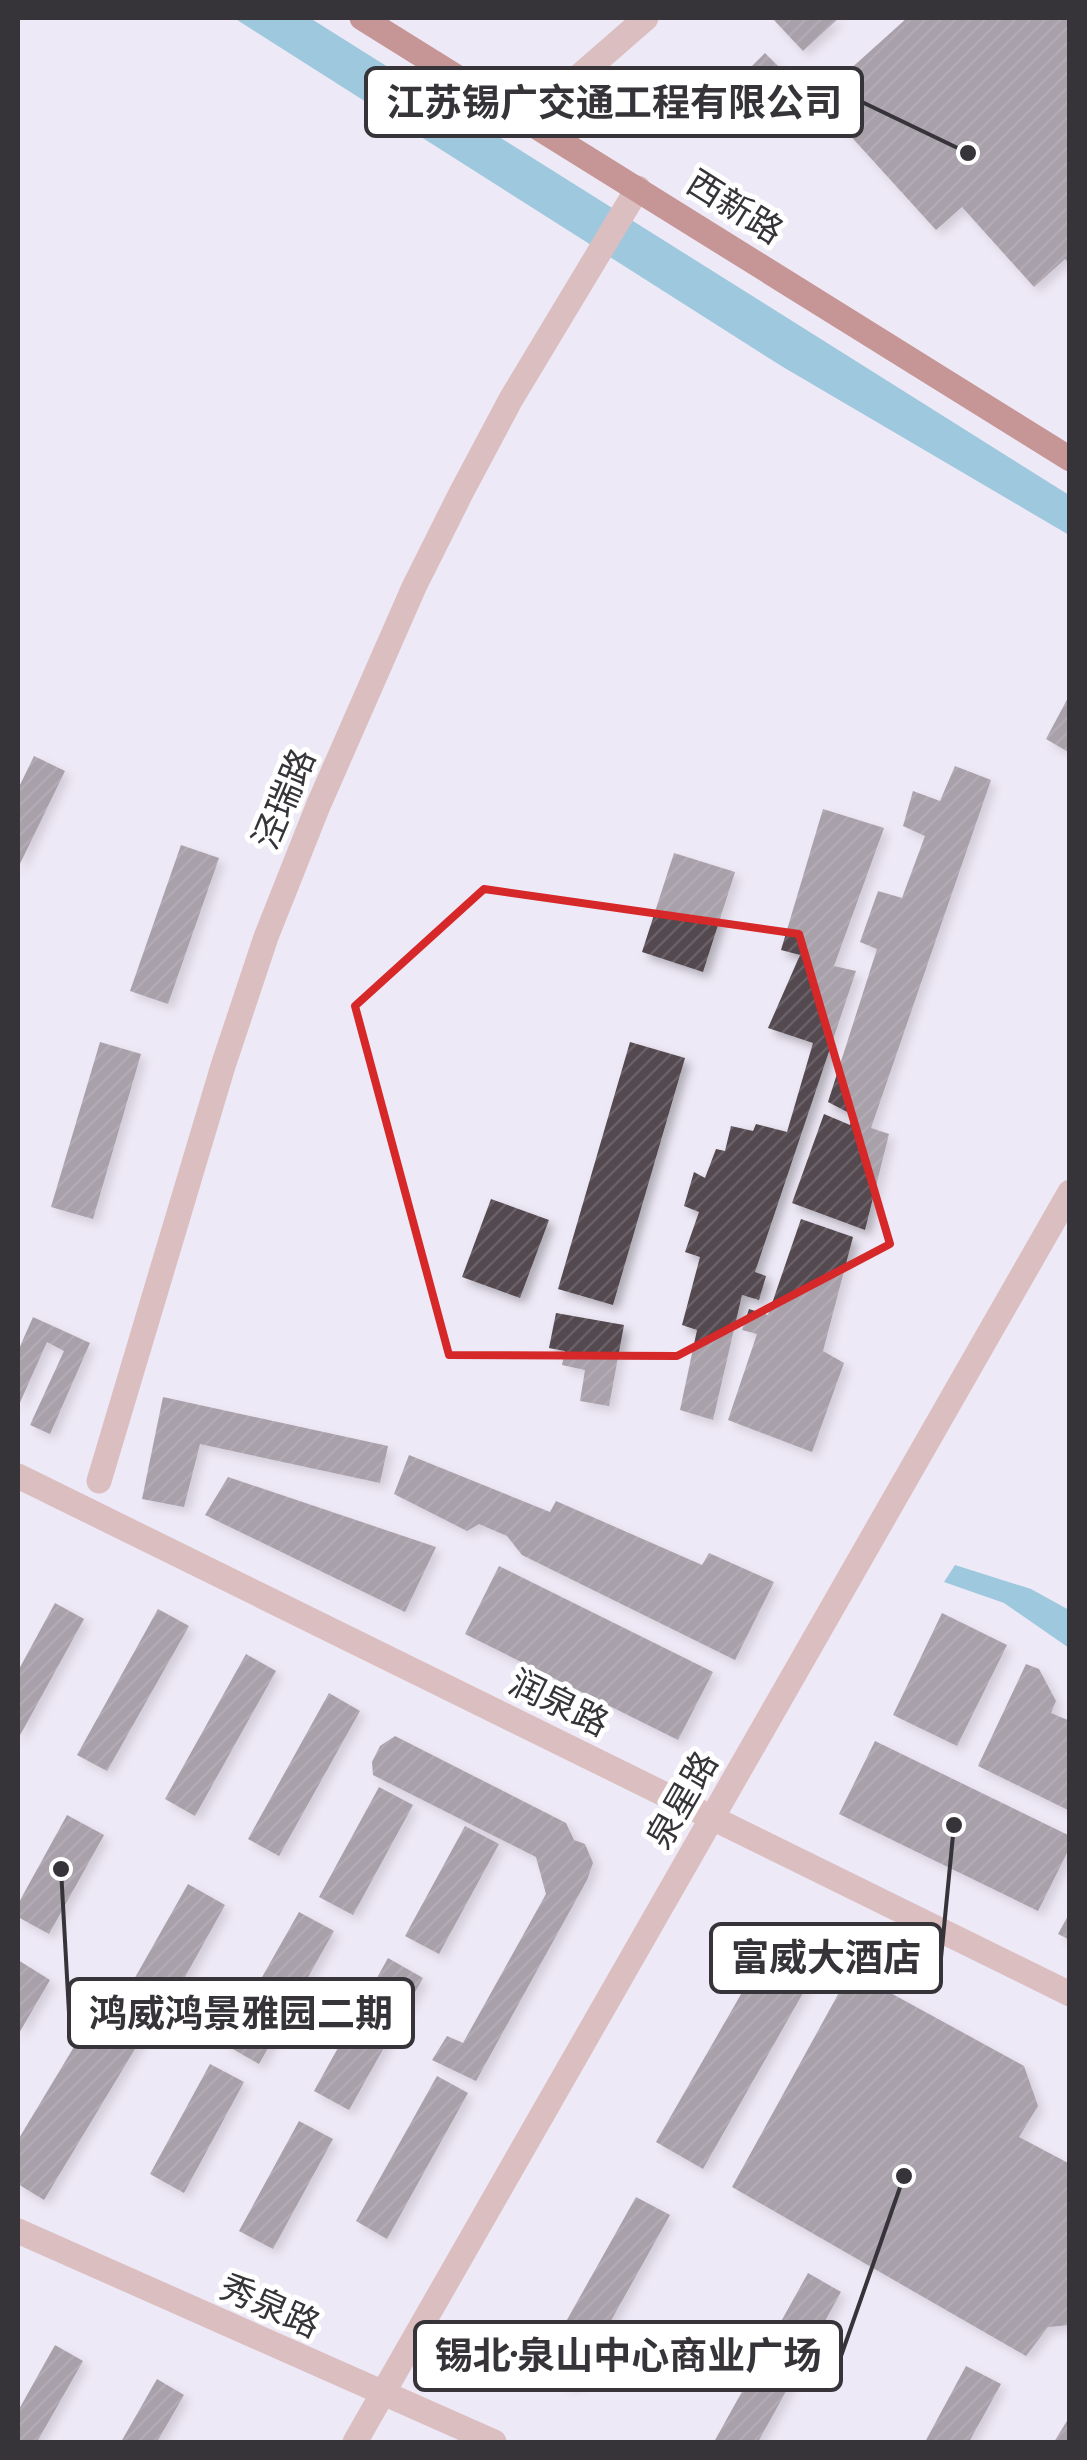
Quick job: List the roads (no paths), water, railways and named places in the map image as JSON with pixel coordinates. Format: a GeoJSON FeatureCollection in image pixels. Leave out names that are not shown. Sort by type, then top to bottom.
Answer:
{"type":"FeatureCollection","features":[{"type":"Feature","properties":{"kind":"main road","name":"西新路"},"geometry":{"type":"LineString","coordinates":[[362,18],[529,120],[631,198],[1070,459]]}},
{"type":"Feature","properties":{"kind":"street"},"geometry":{"type":"LineString","coordinates":[[529,120],[646,18]]}},
{"type":"Feature","properties":{"kind":"street","name":"泾瑞路"},"geometry":{"type":"LineString","coordinates":[[99,1481],[223,1066],[266,937],[318,806],[414,587],[461,493],[511,398],[631,198]]}},
{"type":"Feature","properties":{"kind":"street","name":"泉星路"},"geometry":{"type":"LineString","coordinates":[[356,2442],[1070,1192]]}},
{"type":"Feature","properties":{"kind":"street","name":"润泉路"},"geometry":{"type":"LineString","coordinates":[[18,1476],[1070,1994]]}},
{"type":"Feature","properties":{"kind":"street","name":"秀泉路"},"geometry":{"type":"LineString","coordinates":[[18,2230],[494,2442]]}},
{"type":"Feature","properties":{"kind":"water"},"geometry":{"type":"Polygon","coordinates":[[[234,18],[310,18],[1069,495],[1069,535],[783,367],[234,18]]]}},
{"type":"Feature","properties":{"kind":"water"},"geometry":{"type":"Polygon","coordinates":[[[955,1565],[1031,1589],[1069,1610],[1069,1648],[1004,1603],[944,1582],[955,1565]]]}},
{"type":"Feature","properties":{"kind":"place","name":"江苏锡广交通工程有限公司"},"geometry":{"type":"Point","coordinates":[968,153]}},
{"type":"Feature","properties":{"kind":"place","name":"富威大酒店"},"geometry":{"type":"Point","coordinates":[954,1825]}},
{"type":"Feature","properties":{"kind":"place","name":"鸿威鸿景雅园二期"},"geometry":{"type":"Point","coordinates":[61,1869]}},
{"type":"Feature","properties":{"kind":"place","name":"锡北·泉山中心商业广场"},"geometry":{"type":"Point","coordinates":[904,2176]}}]}
